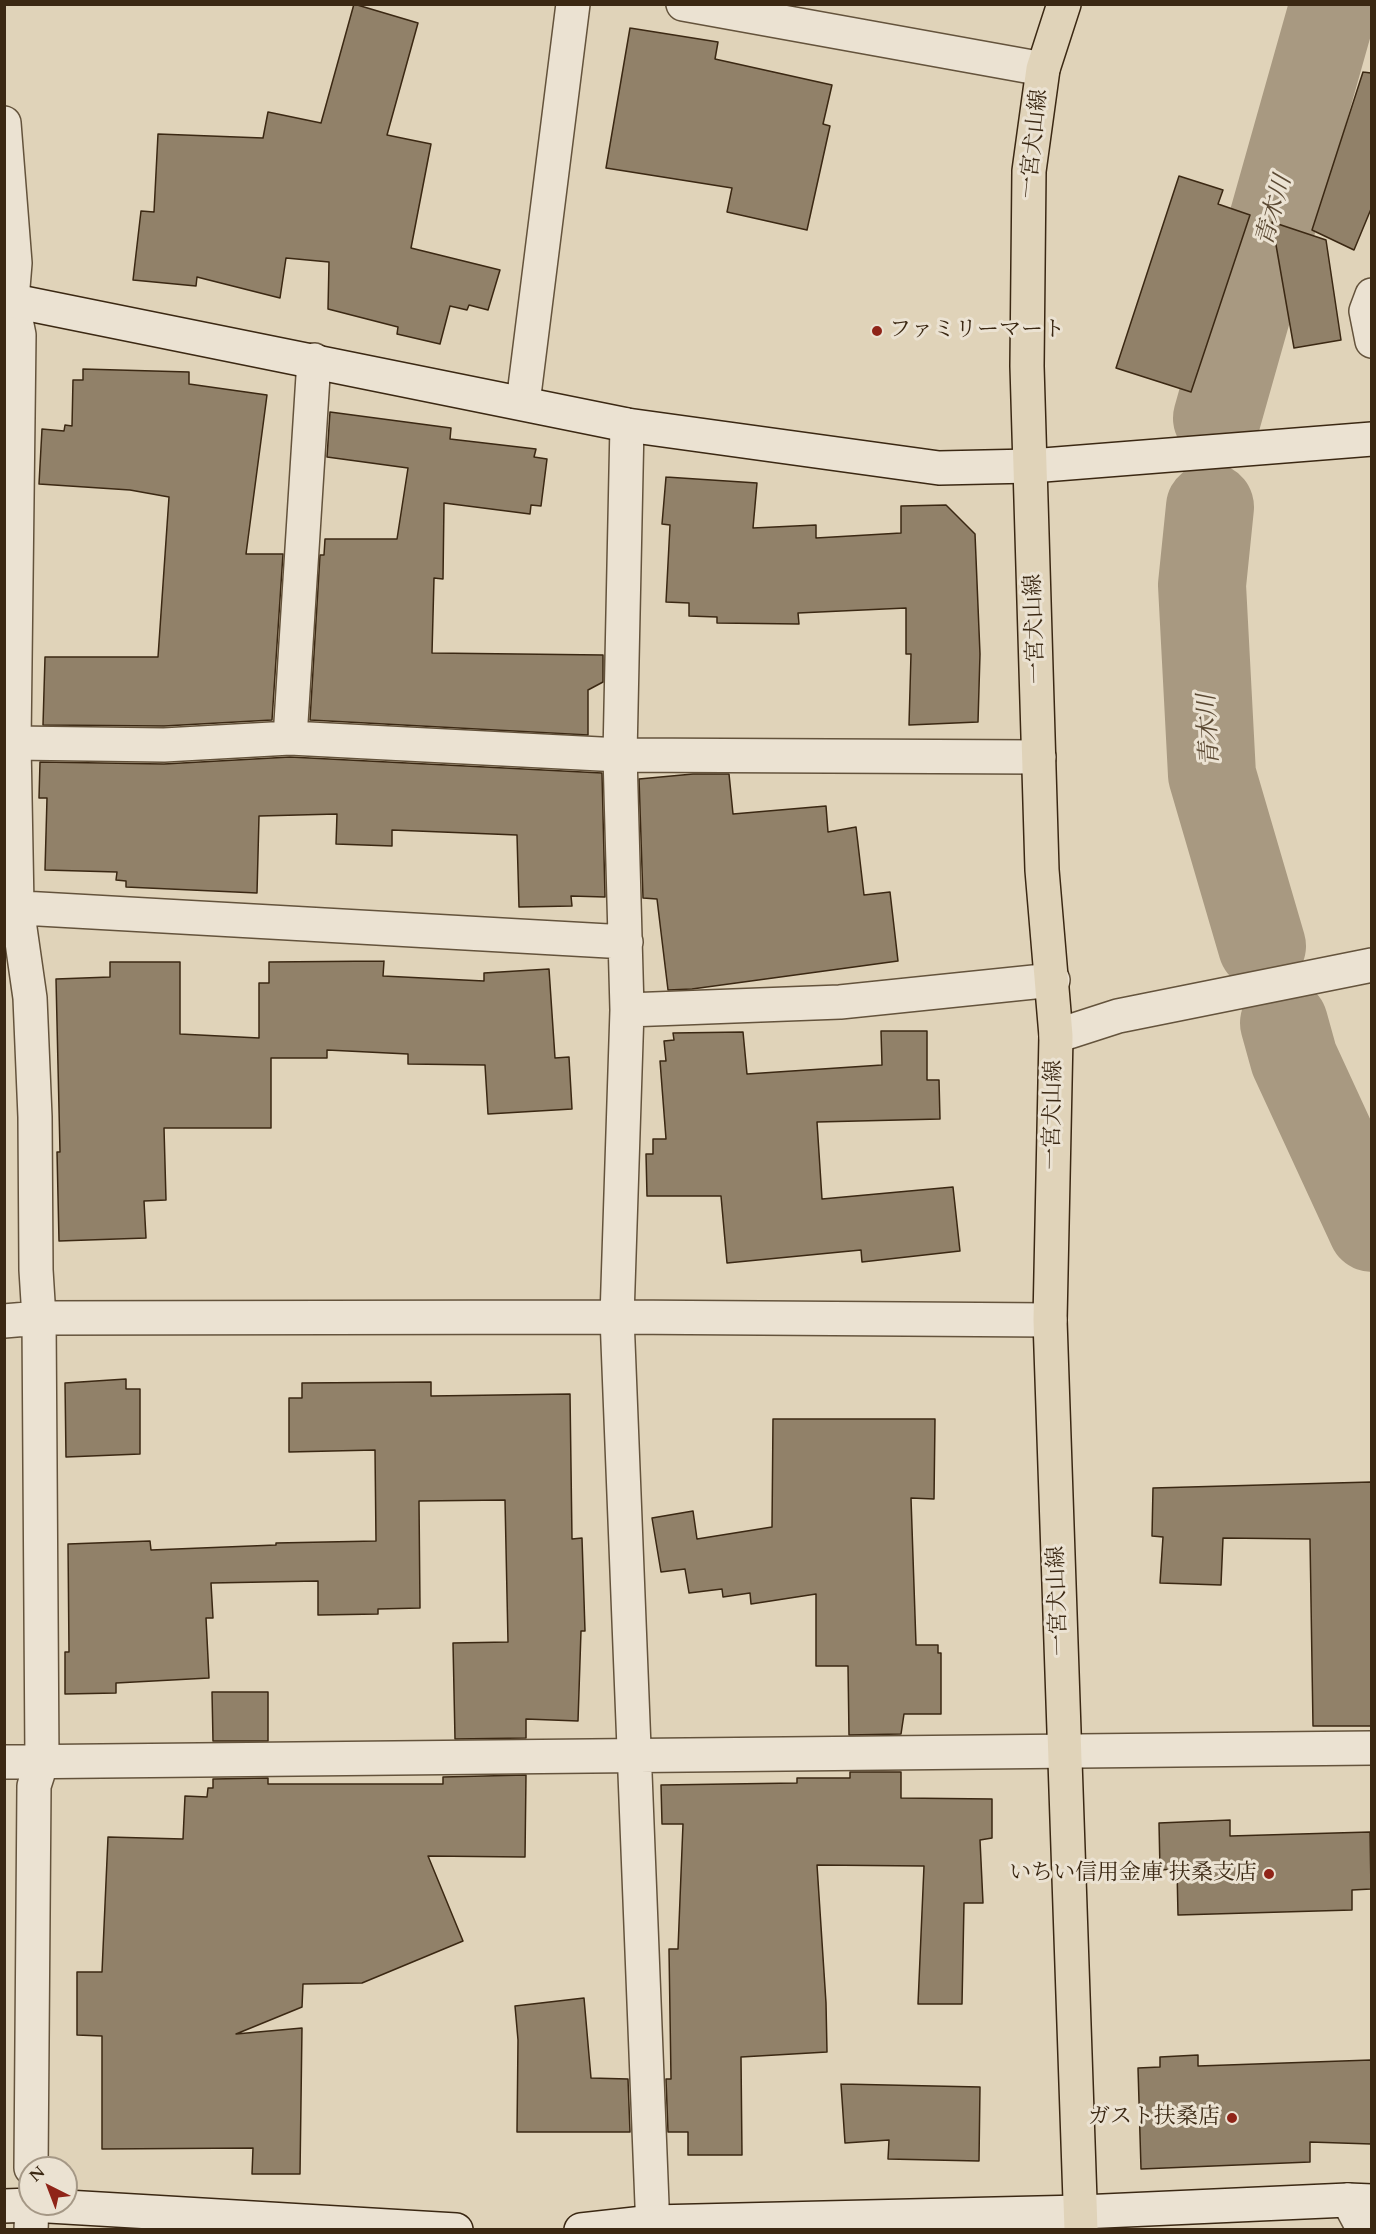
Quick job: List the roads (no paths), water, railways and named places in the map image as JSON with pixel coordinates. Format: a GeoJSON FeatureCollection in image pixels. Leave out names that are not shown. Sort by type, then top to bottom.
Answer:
{"type":"FeatureCollection","features":[{"type":"Feature","properties":{"kind":"main road","name":"一宮犬山線"},"geometry":{"type":"LineString","coordinates":[[1064,4],[1043,69],[1029,171],[1028,366],[1042,870],[1056,1035],[1050,1320],[1081,2221]]}},
{"type":"Feature","properties":{"kind":"street"},"geometry":{"type":"LineString","coordinates":[[523,402],[573,4]]}},
{"type":"Feature","properties":{"kind":"street"},"geometry":{"type":"LineString","coordinates":[[683,4],[1043,69]]}},
{"type":"Feature","properties":{"kind":"street"},"geometry":{"type":"LineString","coordinates":[[4,123],[15,263],[8,300],[18,335],[11,907],[30,998],[39,1318],[42,1761],[34,1786],[32,2156]]}},
{"type":"Feature","properties":{"kind":"street"},"geometry":{"type":"LineString","coordinates":[[1371,295],[1366,311],[1371,341]]}},
{"type":"Feature","properties":{"kind":"street"},"geometry":{"type":"LineString","coordinates":[[8,300],[523,402],[627,425],[939,468],[1031,466],[1371,439]]}},
{"type":"Feature","properties":{"kind":"street"},"geometry":{"type":"LineString","coordinates":[[290,738],[314,360]]}},
{"type":"Feature","properties":{"kind":"street"},"geometry":{"type":"LineString","coordinates":[[627,425],[620,755],[627,1010],[617,1317],[653,2226]]}},
{"type":"Feature","properties":{"kind":"street"},"geometry":{"type":"LineString","coordinates":[[14,743],[164,745],[290,738],[620,755],[1039,757]]}},
{"type":"Feature","properties":{"kind":"street"},"geometry":{"type":"LineString","coordinates":[[11,907],[626,942]]}},
{"type":"Feature","properties":{"kind":"street"},"geometry":{"type":"LineString","coordinates":[[1056,1035],[1118,1016],[1371,965]]}},
{"type":"Feature","properties":{"kind":"street"},"geometry":{"type":"LineString","coordinates":[[627,1010],[840,1002],[1053,980]]}},
{"type":"Feature","properties":{"kind":"street"},"geometry":{"type":"LineString","coordinates":[[4,1321],[39,1318],[617,1317],[1050,1320]]}},
{"type":"Feature","properties":{"kind":"street"},"geometry":{"type":"LineString","coordinates":[[4,1762],[1371,1748]]}},
{"type":"Feature","properties":{"kind":"street"},"geometry":{"type":"LineString","coordinates":[[581,2229],[653,2226],[1081,2221],[1360,2201],[1364,2229]]}},
{"type":"Feature","properties":{"kind":"street"},"geometry":{"type":"LineString","coordinates":[[78,2213],[456,2229]]}},
{"type":"Feature","properties":{"kind":"waterway","name":"青木川"},"geometry":{"type":"LineString","coordinates":[[1217,418],[1334,4]]}},
{"type":"Feature","properties":{"kind":"waterway","name":"青木川"},"geometry":{"type":"LineString","coordinates":[[1210,507],[1202,585],[1212,775],[1262,946]]}},
{"type":"Feature","properties":{"kind":"waterway","name":"青木川"},"geometry":{"type":"LineString","coordinates":[[1284,1023],[1294,1059],[1372,1228]]}},
{"type":"Feature","properties":{"kind":"place","name":"ファミリーマート"},"geometry":{"type":"Point","coordinates":[877,331]}},
{"type":"Feature","properties":{"kind":"place","name":"いちい信用金庫 扶桑支店"},"geometry":{"type":"Point","coordinates":[1269,1874]}},
{"type":"Feature","properties":{"kind":"place","name":"ガスト扶桑店"},"geometry":{"type":"Point","coordinates":[1232,2118]}}]}
